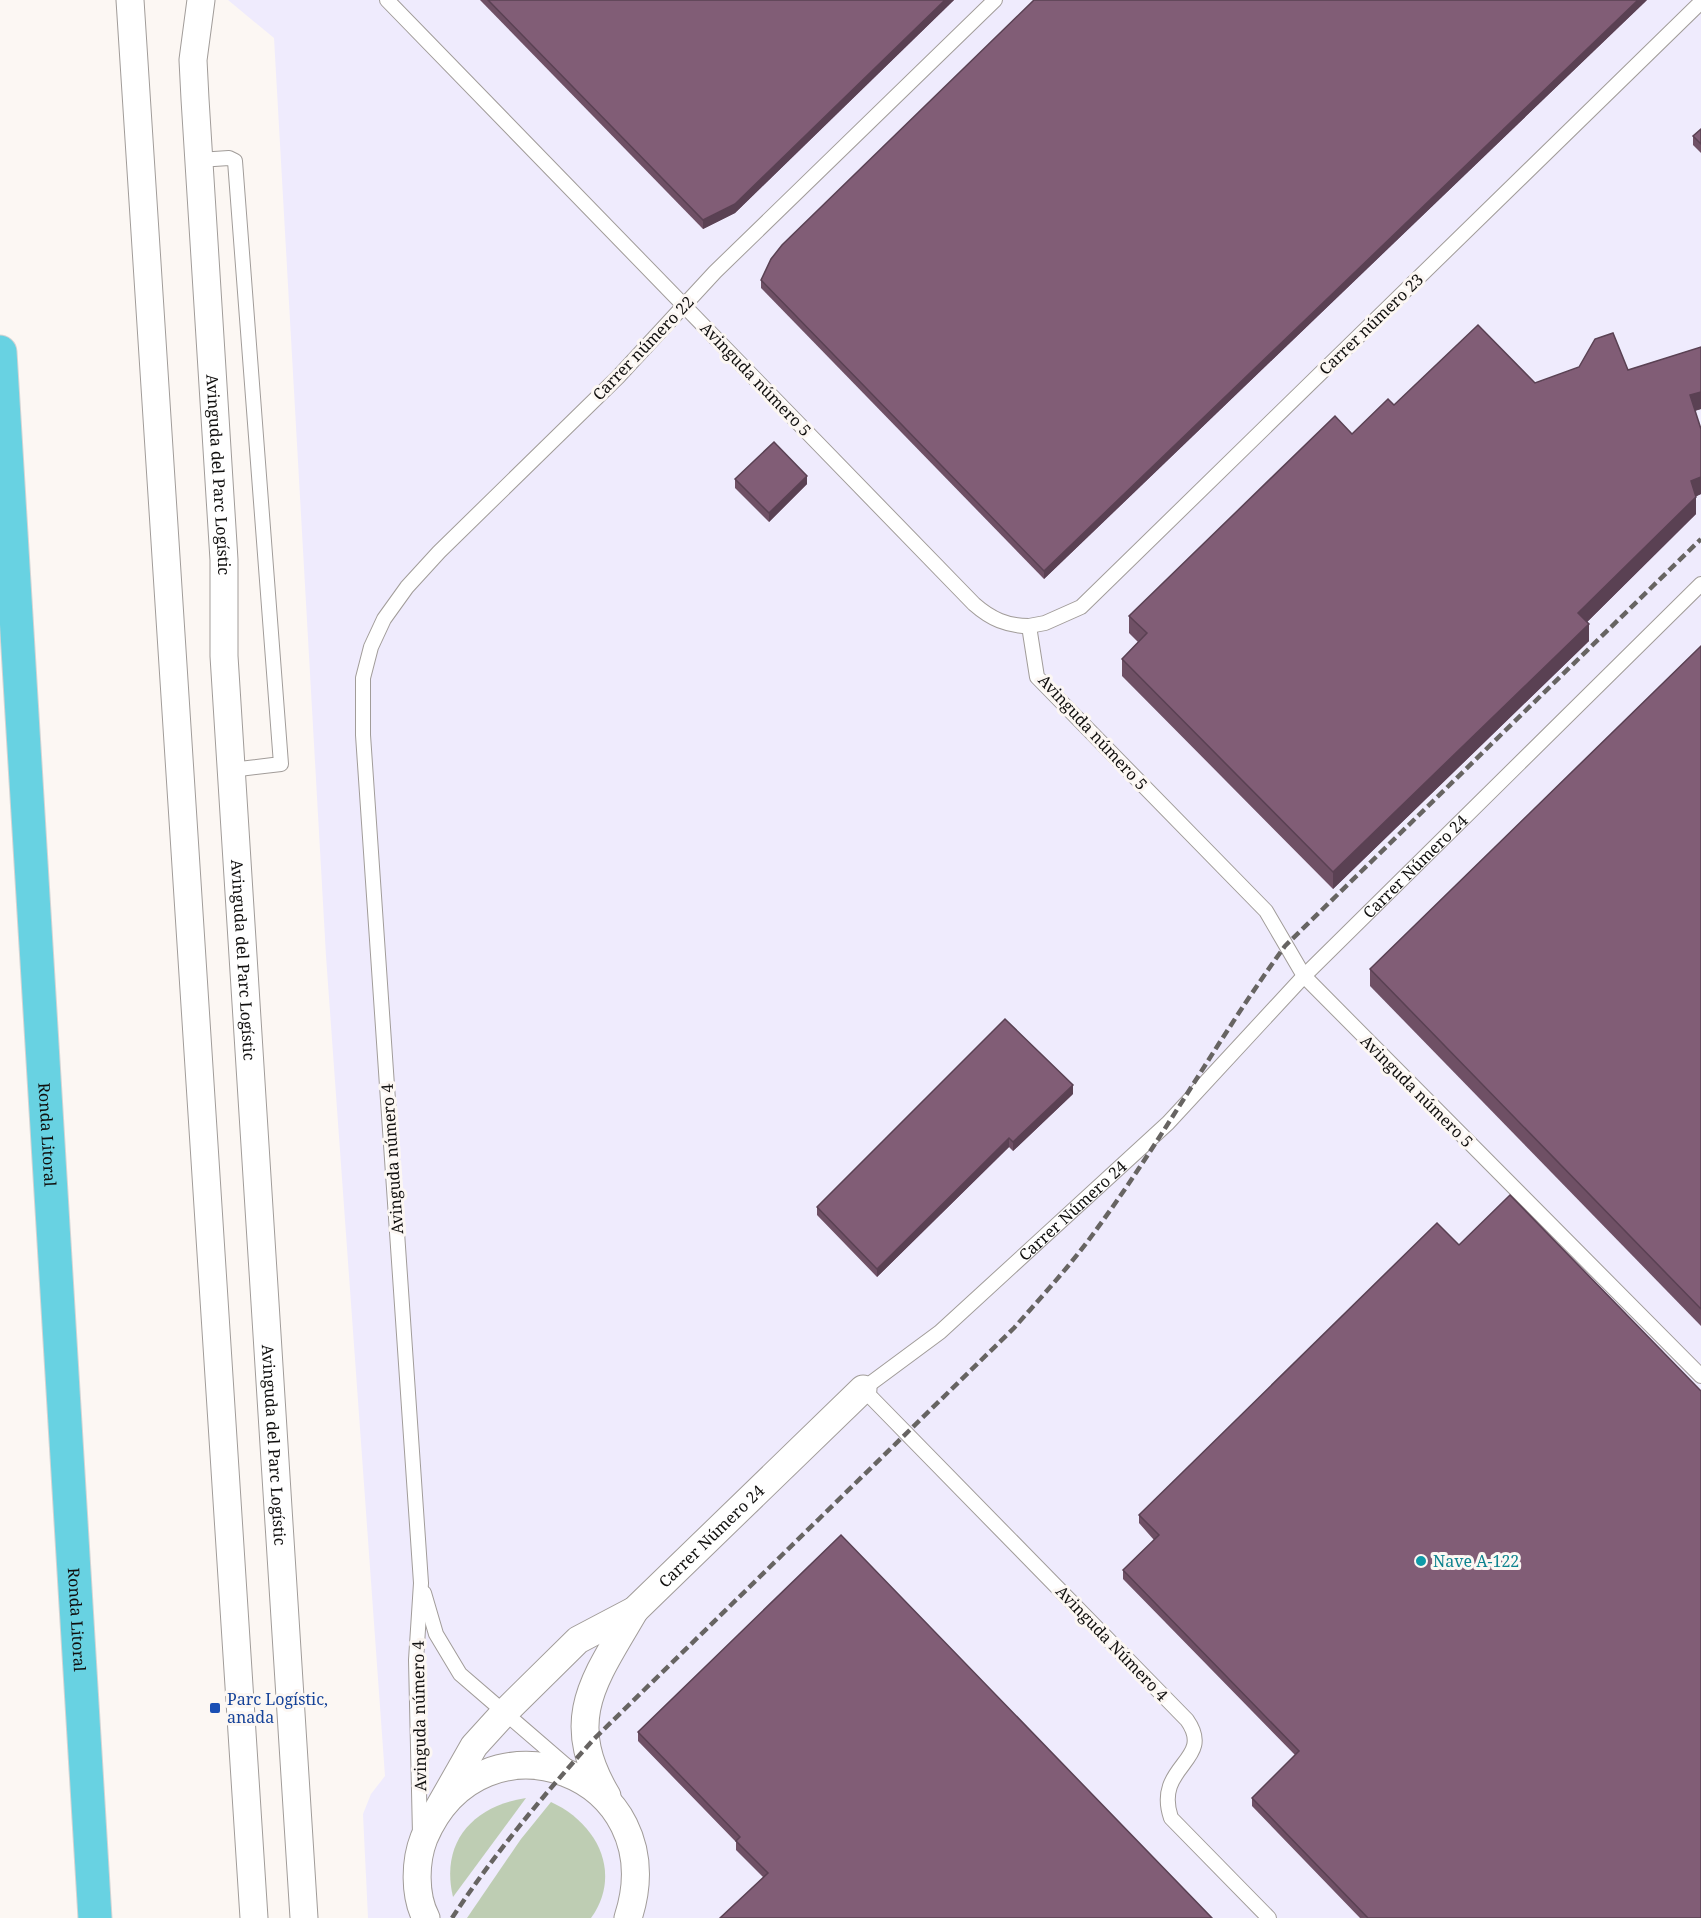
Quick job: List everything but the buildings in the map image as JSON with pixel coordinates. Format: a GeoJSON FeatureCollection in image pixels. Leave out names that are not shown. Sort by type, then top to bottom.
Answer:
{"type":"FeatureCollection","features":[{"type":"Feature","properties":{"kind":"highway","name":"Ronda Litoral"},"geometry":{"type":"LineString","coordinates":[[0,352],[95,1918]]}},
{"type":"Feature","properties":{"kind":"street"},"geometry":{"type":"LineString","coordinates":[[130,0],[254,1918]]}},
{"type":"Feature","properties":{"kind":"street","name":"Avinguda del Parc Logístic"},"geometry":{"type":"LineString","coordinates":[[201,0],[193,60],[223,549],[224,656],[304,1918]]}},
{"type":"Feature","properties":{"kind":"street","name":"Carrer Número 24"},"geometry":{"type":"LineString","coordinates":[[433,1818],[474,1746],[504,1713],[578,1640],[635,1610],[863,1389]]}},
{"type":"Feature","properties":{"kind":"street"},"geometry":{"type":"LineString","coordinates":[[628,1918],[636,1894],[637,1863],[629,1833],[589,1759],[584,1722],[588,1701],[597,1677],[635,1610]]}},
{"type":"Feature","properties":{"kind":"street"},"geometry":{"type":"LineString","coordinates":[[426,1918],[417,1881],[420,1849],[433,1818],[454,1793],[481,1775],[512,1766],[545,1766],[564,1771],[591,1785],[613,1806]]}},
{"type":"Feature","properties":{"kind":"lane","name":"Avinguda número 5"},"geometry":{"type":"LineString","coordinates":[[387,0],[685,304],[974,604],[986,615],[1000,621],[1029,626],[1037,677],[1266,911],[1304,976],[1701,1376]]}},
{"type":"Feature","properties":{"kind":"lane","name":"Carrer número 22"},"geometry":{"type":"LineString","coordinates":[[363,735],[363,678],[371,647],[384,618],[407,587],[439,552],[618,377],[685,304],[995,0]]}},
{"type":"Feature","properties":{"kind":"lane","name":"Carrer número 23"},"geometry":{"type":"LineString","coordinates":[[1029,626],[1045,623],[1081,607],[1701,2]]}},
{"type":"Feature","properties":{"kind":"lane"},"geometry":{"type":"LineString","coordinates":[[199,160],[229,158],[235,161],[280,764],[231,770]]}},
{"type":"Feature","properties":{"kind":"lane","name":"Carrer Número 24"},"geometry":{"type":"LineString","coordinates":[[863,1389],[940,1332],[1168,1123],[1304,976],[1701,584]]}},
{"type":"Feature","properties":{"kind":"lane","name":"Avinguda número 4"},"geometry":{"type":"LineString","coordinates":[[363,735],[421,1583],[416,1660],[420,1849]]}},
{"type":"Feature","properties":{"kind":"lane","name":"Avinguda Número 4"},"geometry":{"type":"LineString","coordinates":[[863,1389],[1187,1720],[1195,1731],[1195,1746],[1189,1758],[1172,1778],[1167,1790],[1167,1805],[1171,1818],[1269,1918]]}},
{"type":"Feature","properties":{"kind":"lane","name":"Avinguda número 4"},"geometry":{"type":"LineString","coordinates":[[421,1583],[436,1634],[446,1654],[468,1682],[591,1785]]}},
{"type":"Feature","properties":{"kind":"shaded area"},"geometry":{"type":"Polygon","coordinates":[[[228,0],[1701,0],[1701,1918],[368,1918],[363,1814],[371,1794],[385,1776],[326,956],[274,38],[228,0]]]}},
{"type":"Feature","properties":{"kind":"green space"},"geometry":{"type":"Polygon","coordinates":[[[526,1798],[453,1897],[450,1877],[451,1859],[456,1844],[465,1830],[476,1818],[490,1809],[526,1798]]]}},
{"type":"Feature","properties":{"kind":"green space"},"geometry":{"type":"Polygon","coordinates":[[[551,1802],[567,1811],[581,1823],[592,1836],[600,1851],[605,1867],[605,1884],[600,1901],[591,1918],[467,1918],[521,1839],[551,1802]]]}},
{"type":"Feature","properties":{"kind":"railway"},"geometry":{"type":"LineString","coordinates":[[452,1918],[519,1826],[593,1740],[1014,1328],[1056,1280],[1121,1195],[1285,946],[1701,539]]}},
{"type":"Feature","properties":{"kind":"place","name":"Nave A-122"},"geometry":{"type":"Point","coordinates":[1421,1561]}},
{"type":"Feature","properties":{"kind":"place","name":"Parc Logístic, anada"},"geometry":{"type":"Point","coordinates":[215,1708]}}]}
